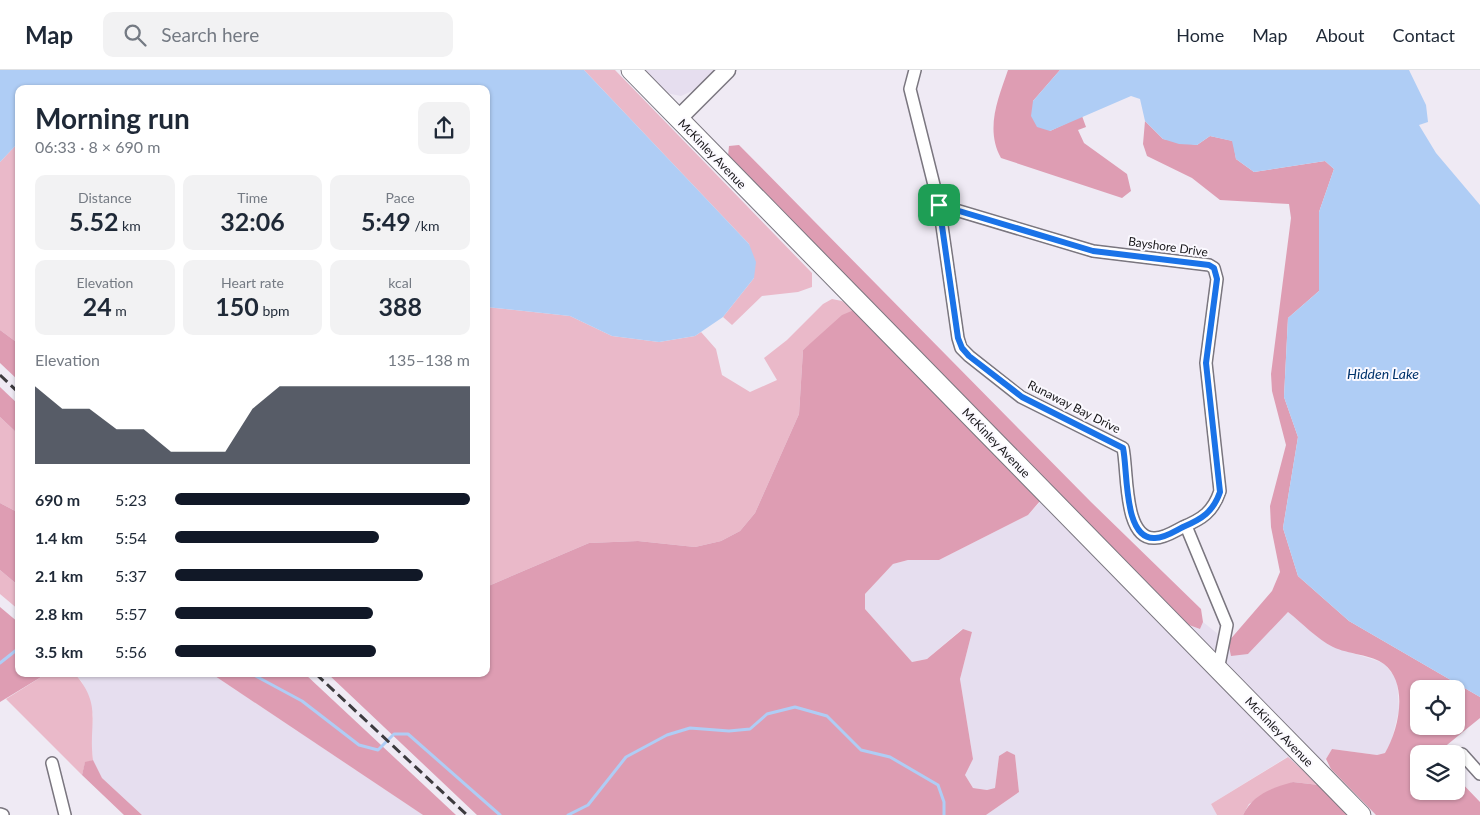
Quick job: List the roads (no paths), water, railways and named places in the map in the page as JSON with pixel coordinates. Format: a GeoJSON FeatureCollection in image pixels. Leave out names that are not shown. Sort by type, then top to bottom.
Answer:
{"type":"FeatureCollection","features":[{"type":"Feature","properties":{"kind":"main road","name":"McKinley Avenue"},"geometry":{"type":"LineString","coordinates":[[631,70],[1361,815]]}},
{"type":"Feature","properties":{"kind":"main road"},"geometry":{"type":"LineString","coordinates":[[678,119],[727,70]]}},
{"type":"Feature","properties":{"kind":"street","name":"Runaway Bay Drive"},"geometry":{"type":"LineString","coordinates":[[915,70],[910,89],[939,205],[958,338],[962,348],[1026,400],[1123,448],[1131,514],[1134,526],[1143,536],[1154,538],[1165,536],[1186,526]]}},
{"type":"Feature","properties":{"kind":"street","name":"Bayshore Drive"},"geometry":{"type":"LineString","coordinates":[[939,205],[1093,251],[1209,265],[1214,268],[1217,279],[1206,363],[1220,492],[1213,508],[1206,515],[1186,526]]}},
{"type":"Feature","properties":{"kind":"street"},"geometry":{"type":"LineString","coordinates":[[1186,526],[1227,625],[1218,670]]}},
{"type":"Feature","properties":{"kind":"street"},"geometry":{"type":"LineString","coordinates":[[1465,757],[1480,774]]}},
{"type":"Feature","properties":{"kind":"street"},"geometry":{"type":"LineString","coordinates":[[52,762],[65,815]]}},
{"type":"Feature","properties":{"kind":"water"},"geometry":{"type":"Polygon","coordinates":[[[0,70],[584,70],[749,244],[756,262],[754,278],[723,317],[695,336],[659,342],[612,336],[570,316],[490,307],[490,85],[15,85],[15,146],[0,162],[0,70]]]}},
{"type":"Feature","properties":{"kind":"water","name":"Hidden Lake"},"geometry":{"type":"Polygon","coordinates":[[[1060,70],[1409,70],[1426,105],[1428,122],[1419,125],[1436,153],[1480,205],[1480,697],[1465,688],[1465,680],[1451,680],[1349,621],[1298,576],[1283,528],[1298,437],[1284,397],[1288,318],[1319,291],[1319,212],[1334,169],[1325,161],[1254,172],[1236,159],[1232,141],[1210,136],[1197,145],[1179,144],[1163,139],[1145,121],[1140,99],[1131,96],[1050,131],[1037,127],[1031,116],[1033,101],[1060,70]]]}},
{"type":"Feature","properties":{"kind":"waterway"},"geometry":{"type":"LineString","coordinates":[[0,663],[15,651]]}},
{"type":"Feature","properties":{"kind":"waterway"},"geometry":{"type":"LineString","coordinates":[[258,677],[302,701],[359,745],[378,750],[394,734],[408,734],[500,815]]}},
{"type":"Feature","properties":{"kind":"waterway"},"geometry":{"type":"LineString","coordinates":[[568,815],[588,805],[626,757],[667,735],[690,728],[729,731],[750,729],[767,714],[795,707],[827,716],[861,750],[890,757],[938,785],[944,802],[944,815]]}},
{"type":"Feature","properties":{"kind":"railway"},"geometry":{"type":"LineString","coordinates":[[0,375],[15,389]]}},
{"type":"Feature","properties":{"kind":"railway"},"geometry":{"type":"LineString","coordinates":[[319,677],[467,815]]}}]}
